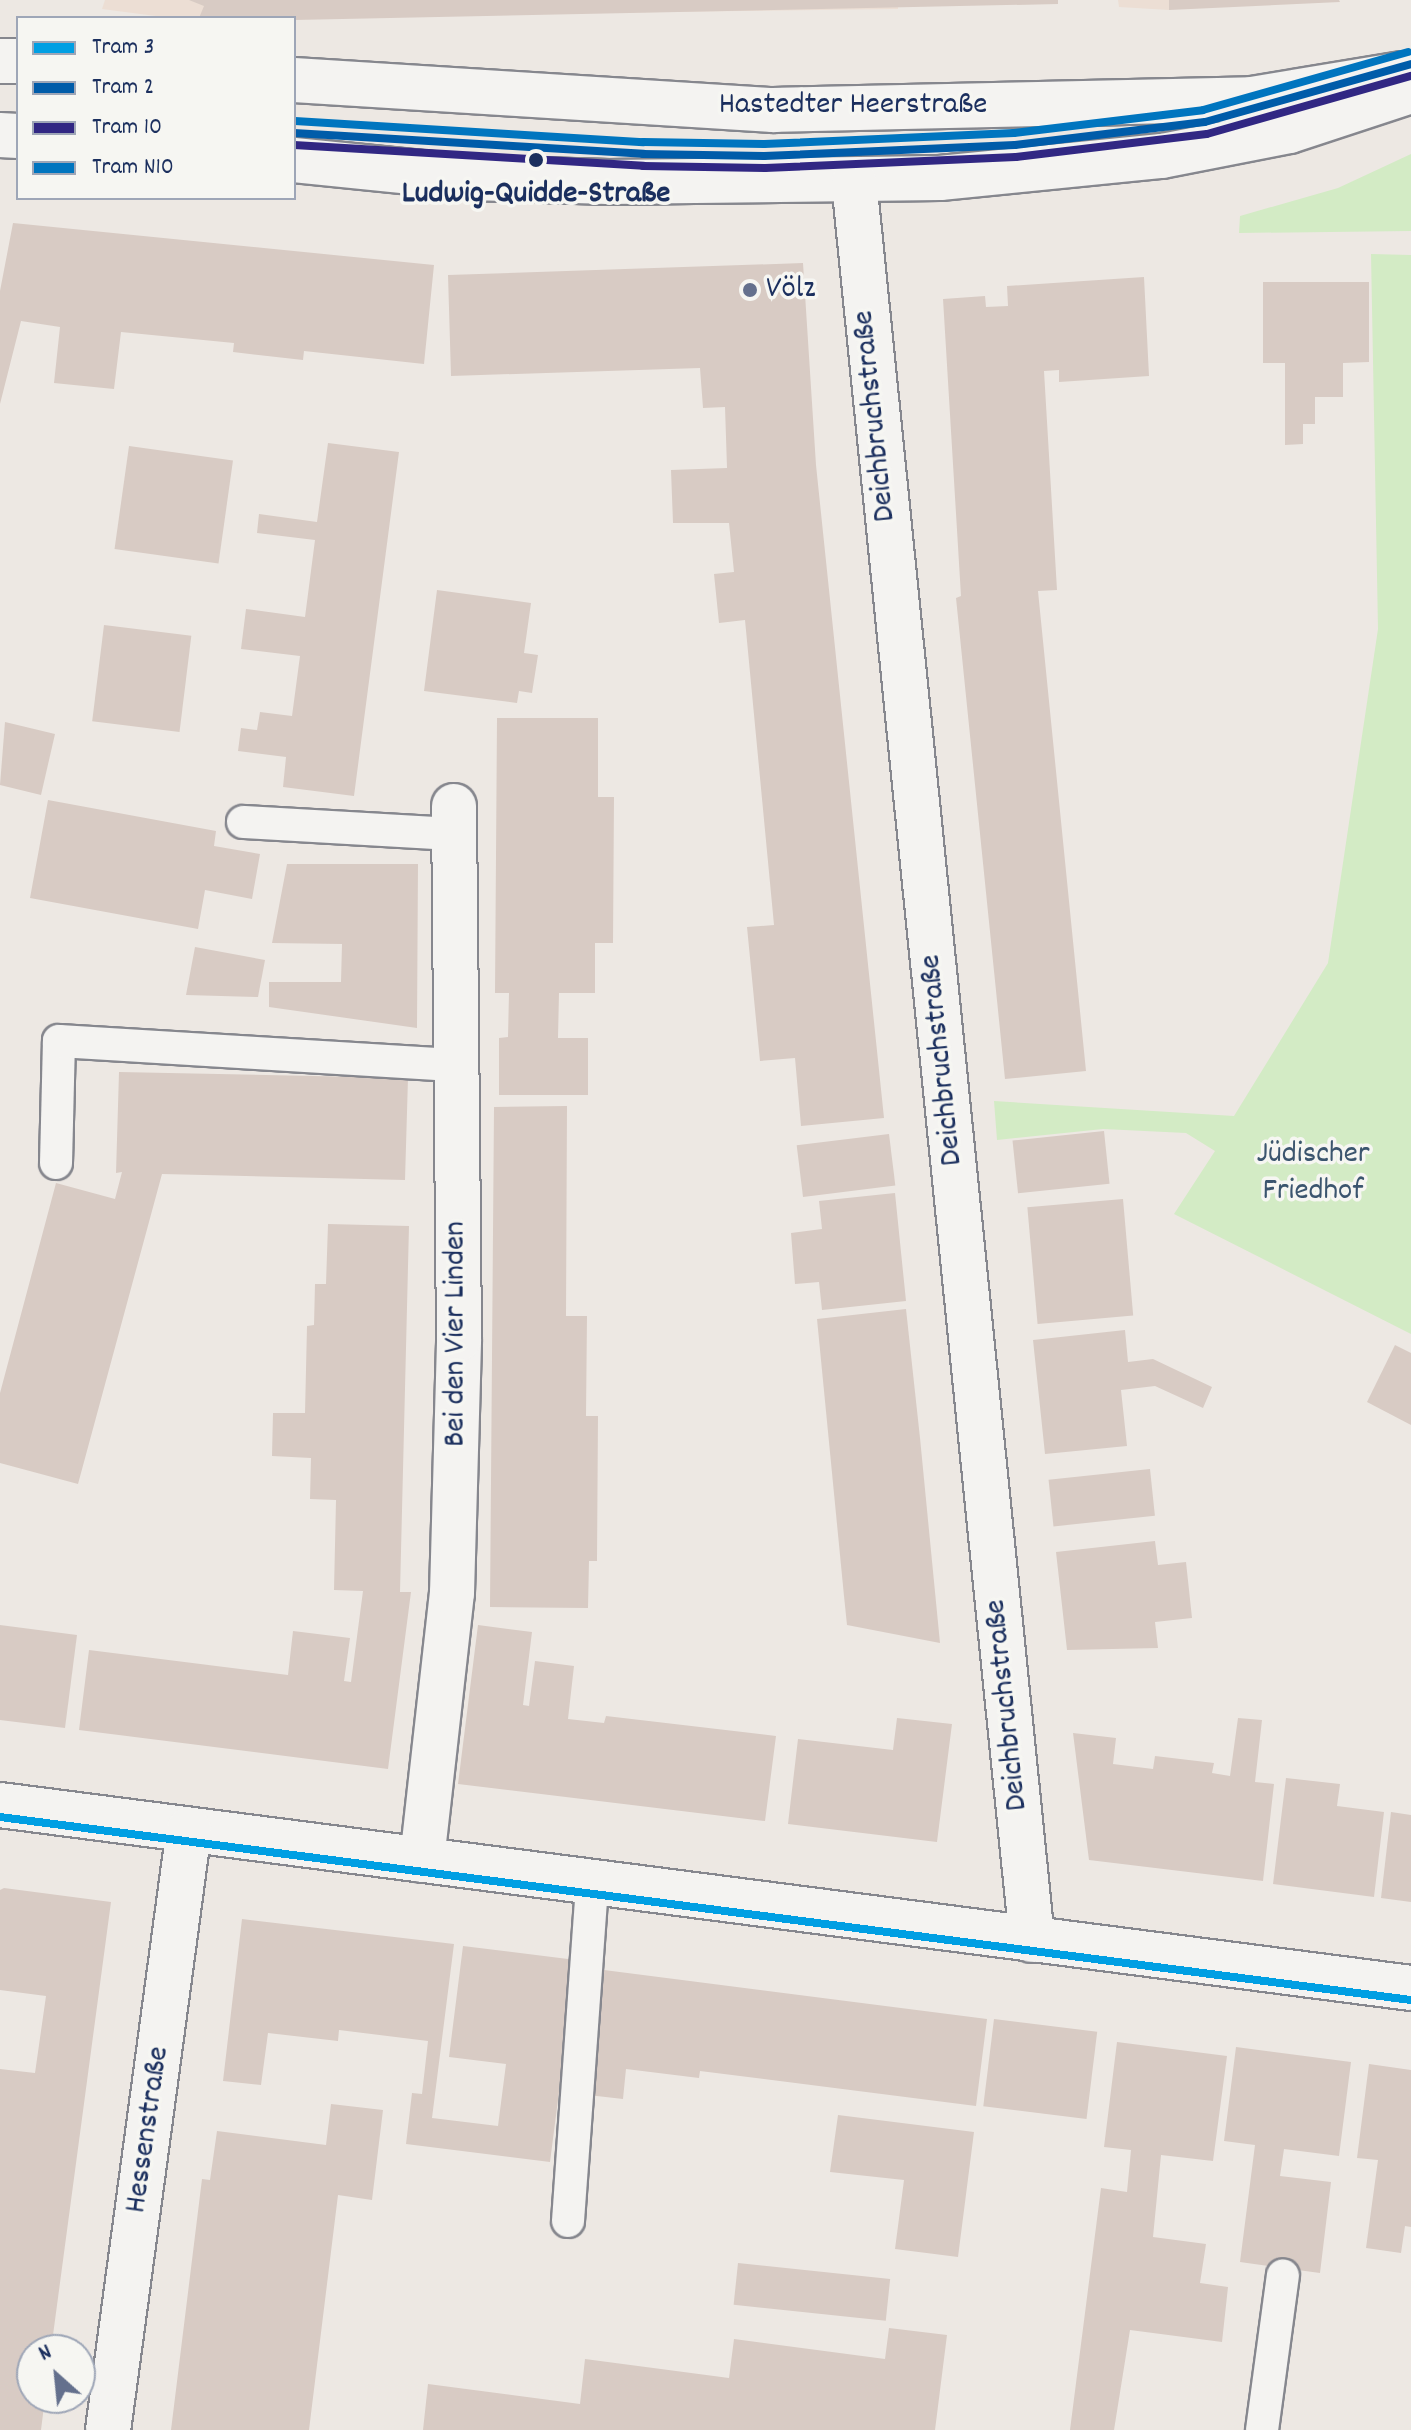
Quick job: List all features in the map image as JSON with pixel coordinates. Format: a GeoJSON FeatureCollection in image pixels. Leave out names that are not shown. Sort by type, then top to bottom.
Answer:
{"type":"FeatureCollection","features":[{"type":"Feature","properties":{"kind":"street","name":"Hastedter Heerstraße"},"geometry":{"type":"LineString","coordinates":[[296,80],[773,110],[1252,99],[1411,72]]}},
{"type":"Feature","properties":{"kind":"street"},"geometry":{"type":"LineString","coordinates":[[296,160],[471,178],[854,181],[1162,156],[1289,131],[1411,91]]}},
{"type":"Feature","properties":{"kind":"street","name":"Deichbruchstraße"},"geometry":{"type":"LineString","coordinates":[[854,181],[1032,1940]]}},
{"type":"Feature","properties":{"kind":"street","name":"Bei den Vier Linden"},"geometry":{"type":"LineString","coordinates":[[422,1860],[452,1593],[459,1339],[454,820]]}},
{"type":"Feature","properties":{"kind":"street"},"geometry":{"type":"LineString","coordinates":[[0,1805],[592,1885],[1411,1988]]}},
{"type":"Feature","properties":{"kind":"street","name":"Hessenstraße"},"geometry":{"type":"LineString","coordinates":[[108,2430],[189,1829]]}},
{"type":"Feature","properties":{"kind":"lane"},"geometry":{"type":"LineString","coordinates":[[243,822],[454,820]]}},
{"type":"Feature","properties":{"kind":"lane"},"geometry":{"type":"LineString","coordinates":[[56,1163],[59,1041],[457,1065]]}},
{"type":"Feature","properties":{"kind":"lane"},"geometry":{"type":"LineString","coordinates":[[568,2221],[592,1885]]}},
{"type":"Feature","properties":{"kind":"lane"},"geometry":{"type":"LineString","coordinates":[[1262,2430],[1283,2275]]}},
{"type":"Feature","properties":{"kind":"shaded area"},"geometry":{"type":"Polygon","coordinates":[[[105,0],[898,0],[898,9],[296,16],[156,16],[102,9],[105,0]]]}},
{"type":"Feature","properties":{"kind":"shaded area"},"geometry":{"type":"Polygon","coordinates":[[[1118,0],[1169,0],[1169,10],[1119,7],[1118,0]]]}},
{"type":"Feature","properties":{"kind":"green space"},"geometry":{"type":"Polygon","coordinates":[[[1411,154],[1411,231],[1239,233],[1240,216],[1338,188],[1411,154]]]}},
{"type":"Feature","properties":{"kind":"green space","name":"Jüdischer Friedhof"},"geometry":{"type":"Polygon","coordinates":[[[1371,254],[1411,255],[1411,1334],[1174,1214],[1215,1151],[1186,1133],[1103,1129],[997,1140],[994,1101],[1234,1116],[1328,963],[1378,629],[1371,254]]]}},
{"type":"Feature","properties":{"kind":"building"},"geometry":{"type":"Polygon","coordinates":[[[189,0],[1058,0],[1058,4],[296,20],[296,16],[200,16],[204,6],[189,0]]]}},
{"type":"Feature","properties":{"kind":"building"},"geometry":{"type":"Polygon","coordinates":[[[1169,0],[1339,0],[1340,2],[1169,10],[1169,0]]]}},
{"type":"Feature","properties":{"kind":"building"},"geometry":{"type":"Polygon","coordinates":[[[13,223],[434,265],[424,364],[304,351],[303,360],[233,352],[234,343],[121,332],[114,389],[54,383],[60,327],[21,321],[0,404],[0,291],[13,223]]]}},
{"type":"Feature","properties":{"kind":"building"},"geometry":{"type":"Polygon","coordinates":[[[803,263],[816,465],[884,1118],[801,1126],[795,1058],[760,1061],[747,927],[774,925],[745,620],[719,623],[714,574],[734,572],[729,523],[673,523],[671,470],[727,468],[725,407],[703,408],[700,368],[451,376],[448,275],[803,263]]]}},
{"type":"Feature","properties":{"kind":"building"},"geometry":{"type":"Polygon","coordinates":[[[1144,277],[1149,376],[1059,382],[1059,370],[1044,371],[1057,590],[1038,591],[1086,1071],[1005,1079],[956,598],[961,596],[943,299],[985,296],[986,307],[1008,306],[1007,286],[1144,277]]]}},
{"type":"Feature","properties":{"kind":"building"},"geometry":{"type":"Polygon","coordinates":[[[1263,282],[1369,282],[1369,362],[1343,363],[1343,397],[1315,397],[1315,424],[1303,424],[1303,444],[1285,445],[1285,363],[1263,363],[1263,282]]]}},
{"type":"Feature","properties":{"kind":"building"},"geometry":{"type":"Polygon","coordinates":[[[328,443],[399,452],[354,796],[283,787],[286,757],[238,751],[241,728],[257,730],[260,712],[292,716],[300,656],[241,649],[246,609],[305,617],[315,540],[257,533],[259,514],[317,522],[328,443]]]}},
{"type":"Feature","properties":{"kind":"building"},"geometry":{"type":"Polygon","coordinates":[[[129,446],[233,461],[219,564],[115,549],[129,446]]]}},
{"type":"Feature","properties":{"kind":"building"},"geometry":{"type":"Polygon","coordinates":[[[437,590],[531,603],[524,653],[538,655],[532,693],[519,691],[517,703],[424,691],[437,590]]]}},
{"type":"Feature","properties":{"kind":"building"},"geometry":{"type":"Polygon","coordinates":[[[104,625],[191,636],[180,732],[92,721],[104,625]]]}},
{"type":"Feature","properties":{"kind":"building"},"geometry":{"type":"Polygon","coordinates":[[[497,718],[598,718],[598,797],[614,797],[613,943],[595,943],[595,993],[559,993],[558,1038],[588,1038],[588,1095],[499,1095],[499,1038],[508,1037],[509,993],[495,993],[497,718]]]}},
{"type":"Feature","properties":{"kind":"building"},"geometry":{"type":"Polygon","coordinates":[[[5,722],[55,734],[41,795],[0,785],[5,722]]]}},
{"type":"Feature","properties":{"kind":"building"},"geometry":{"type":"Polygon","coordinates":[[[48,800],[216,831],[214,846],[260,854],[252,899],[205,890],[198,929],[30,898],[48,800]]]}},
{"type":"Feature","properties":{"kind":"building"},"geometry":{"type":"Polygon","coordinates":[[[287,864],[418,864],[417,1028],[269,1007],[269,982],[341,982],[342,944],[272,943],[287,864]]]}},
{"type":"Feature","properties":{"kind":"building"},"geometry":{"type":"Polygon","coordinates":[[[195,947],[265,960],[258,997],[186,995],[195,947]]]}},
{"type":"Feature","properties":{"kind":"building"},"geometry":{"type":"Polygon","coordinates":[[[119,1072],[408,1078],[405,1180],[162,1174],[78,1484],[0,1463],[0,1393],[56,1183],[115,1199],[122,1172],[116,1173],[119,1072]]]}},
{"type":"Feature","properties":{"kind":"building"},"geometry":{"type":"Polygon","coordinates":[[[567,1106],[566,1316],[587,1316],[586,1416],[598,1416],[597,1561],[589,1561],[588,1608],[490,1607],[494,1107],[567,1106]]]}},
{"type":"Feature","properties":{"kind":"building"},"geometry":{"type":"Polygon","coordinates":[[[1104,1131],[1110,1184],[1018,1193],[1013,1141],[1104,1131]]]}},
{"type":"Feature","properties":{"kind":"building"},"geometry":{"type":"Polygon","coordinates":[[[889,1134],[895,1186],[803,1197],[797,1145],[889,1134]]]}},
{"type":"Feature","properties":{"kind":"building"},"geometry":{"type":"Polygon","coordinates":[[[895,1193],[906,1301],[822,1310],[819,1282],[795,1284],[791,1233],[822,1229],[819,1201],[895,1193]]]}},
{"type":"Feature","properties":{"kind":"building"},"geometry":{"type":"Polygon","coordinates":[[[1123,1199],[1133,1316],[1038,1324],[1027,1207],[1123,1199]]]}},
{"type":"Feature","properties":{"kind":"building"},"geometry":{"type":"Polygon","coordinates":[[[328,1224],[409,1226],[400,1592],[411,1592],[388,1769],[79,1730],[89,1650],[288,1675],[293,1631],[350,1638],[344,1681],[351,1682],[363,1591],[334,1590],[336,1500],[310,1499],[311,1458],[272,1456],[273,1413],[305,1413],[307,1326],[314,1325],[315,1284],[326,1284],[328,1224]]]}},
{"type":"Feature","properties":{"kind":"building"},"geometry":{"type":"Polygon","coordinates":[[[906,1309],[940,1643],[847,1625],[844,1596],[817,1319],[906,1309]]]}},
{"type":"Feature","properties":{"kind":"building"},"geometry":{"type":"Polygon","coordinates":[[[1125,1330],[1128,1362],[1153,1359],[1212,1387],[1203,1408],[1155,1386],[1121,1390],[1127,1446],[1045,1454],[1033,1340],[1125,1330]]]}},
{"type":"Feature","properties":{"kind":"building"},"geometry":{"type":"Polygon","coordinates":[[[1395,1345],[1411,1353],[1411,1425],[1367,1402],[1395,1345]]]}},
{"type":"Feature","properties":{"kind":"building"},"geometry":{"type":"Polygon","coordinates":[[[1150,1469],[1155,1516],[1053,1526],[1049,1480],[1150,1469]]]}},
{"type":"Feature","properties":{"kind":"building"},"geometry":{"type":"Polygon","coordinates":[[[1155,1541],[1158,1565],[1186,1562],[1192,1618],[1155,1622],[1158,1648],[1067,1650],[1056,1552],[1155,1541]]]}},
{"type":"Feature","properties":{"kind":"building"},"geometry":{"type":"Polygon","coordinates":[[[0,1625],[77,1635],[65,1728],[0,1720],[0,1625]]]}},
{"type":"Feature","properties":{"kind":"building"},"geometry":{"type":"Polygon","coordinates":[[[478,1625],[532,1632],[523,1705],[529,1706],[535,1661],[574,1666],[568,1719],[604,1723],[606,1716],[776,1736],[765,1821],[458,1784],[478,1625]]]}},
{"type":"Feature","properties":{"kind":"building"},"geometry":{"type":"Polygon","coordinates":[[[897,1718],[952,1724],[937,1842],[788,1824],[798,1739],[893,1750],[897,1718]]]}},
{"type":"Feature","properties":{"kind":"building"},"geometry":{"type":"Polygon","coordinates":[[[1238,1718],[1262,1720],[1255,1782],[1274,1784],[1263,1881],[1089,1860],[1073,1733],[1116,1738],[1113,1764],[1153,1769],[1155,1756],[1214,1763],[1212,1773],[1230,1776],[1238,1718]]]}},
{"type":"Feature","properties":{"kind":"building"},"geometry":{"type":"Polygon","coordinates":[[[1286,1778],[1340,1784],[1337,1806],[1384,1812],[1374,1897],[1273,1884],[1286,1778]]]}},
{"type":"Feature","properties":{"kind":"building"},"geometry":{"type":"Polygon","coordinates":[[[1391,1812],[1411,1815],[1411,1902],[1381,1898],[1391,1812]]]}},
{"type":"Feature","properties":{"kind":"building"},"geometry":{"type":"Polygon","coordinates":[[[4,1888],[111,1902],[53,2334],[16,2334],[16,2414],[43,2414],[41,2430],[0,2430],[0,2069],[35,2073],[46,1996],[0,1990],[0,1890],[4,1888]]]}},
{"type":"Feature","properties":{"kind":"building"},"geometry":{"type":"Polygon","coordinates":[[[242,1919],[454,1944],[432,2118],[498,2126],[506,2064],[449,2057],[463,1946],[576,1960],[550,2162],[406,2144],[412,2093],[422,2094],[428,2041],[339,2030],[338,2041],[268,2033],[261,2085],[223,2081],[242,1919]]]}},
{"type":"Feature","properties":{"kind":"building"},"geometry":{"type":"Polygon","coordinates":[[[604,1970],[987,2019],[976,2106],[700,2071],[699,2078],[626,2069],[623,2099],[588,2095],[604,1970]]]}},
{"type":"Feature","properties":{"kind":"building"},"geometry":{"type":"Polygon","coordinates":[[[994,2019],[1097,2032],[1087,2119],[983,2106],[994,2019]]]}},
{"type":"Feature","properties":{"kind":"building"},"geometry":{"type":"Polygon","coordinates":[[[1117,2042],[1227,2056],[1213,2161],[1161,2155],[1153,2237],[1206,2244],[1200,2283],[1228,2287],[1222,2342],[1130,2330],[1114,2430],[1070,2430],[1101,2188],[1127,2192],[1131,2150],[1104,2147],[1117,2042]]]}},
{"type":"Feature","properties":{"kind":"building"},"geometry":{"type":"Polygon","coordinates":[[[1236,2047],[1351,2062],[1339,2156],[1284,2149],[1280,2176],[1331,2182],[1320,2273],[1240,2262],[1255,2145],[1224,2141],[1236,2047]]]}},
{"type":"Feature","properties":{"kind":"building"},"geometry":{"type":"Polygon","coordinates":[[[1369,2064],[1411,2070],[1411,2227],[1405,2226],[1401,2253],[1366,2248],[1378,2160],[1357,2158],[1369,2064]]]}},
{"type":"Feature","properties":{"kind":"building"},"geometry":{"type":"Polygon","coordinates":[[[331,2104],[383,2110],[372,2200],[338,2195],[309,2430],[171,2430],[202,2179],[210,2180],[217,2131],[326,2145],[331,2104]]]}},
{"type":"Feature","properties":{"kind":"building"},"geometry":{"type":"Polygon","coordinates":[[[838,2115],[974,2132],[958,2257],[895,2249],[904,2180],[830,2172],[838,2115]]]}},
{"type":"Feature","properties":{"kind":"building"},"geometry":{"type":"Polygon","coordinates":[[[738,2263],[890,2279],[886,2321],[734,2305],[738,2263]]]}},
{"type":"Feature","properties":{"kind":"building"},"geometry":{"type":"Polygon","coordinates":[[[889,2328],[947,2335],[935,2430],[423,2430],[428,2384],[580,2404],[585,2359],[729,2378],[734,2339],[885,2359],[889,2328]]]}},
{"type":"Feature","properties":{"kind":"tram line","name":"N10"},"geometry":{"type":"LineString","coordinates":[[296,121],[643,142],[764,144],[1014,133],[1203,110],[1408,52]]}},
{"type":"Feature","properties":{"kind":"tram line","name":"2"},"geometry":{"type":"LineString","coordinates":[[296,133],[643,154],[764,156],[1015,145],[1205,122],[1411,64]]}},
{"type":"Feature","properties":{"kind":"tram line","name":"10"},"geometry":{"type":"LineString","coordinates":[[296,145],[643,166],[765,168],[1016,157],[1207,134],[1411,76]]}},
{"type":"Feature","properties":{"kind":"tram line","name":"3"},"geometry":{"type":"LineString","coordinates":[[0,1817],[1411,2000]]}},
{"type":"Feature","properties":{"kind":"place","name":"Ludwig-Quidde-Straße"},"geometry":{"type":"Point","coordinates":[536,160]}},
{"type":"Feature","properties":{"kind":"place","name":"Völz"},"geometry":{"type":"Point","coordinates":[750,290]}}]}
